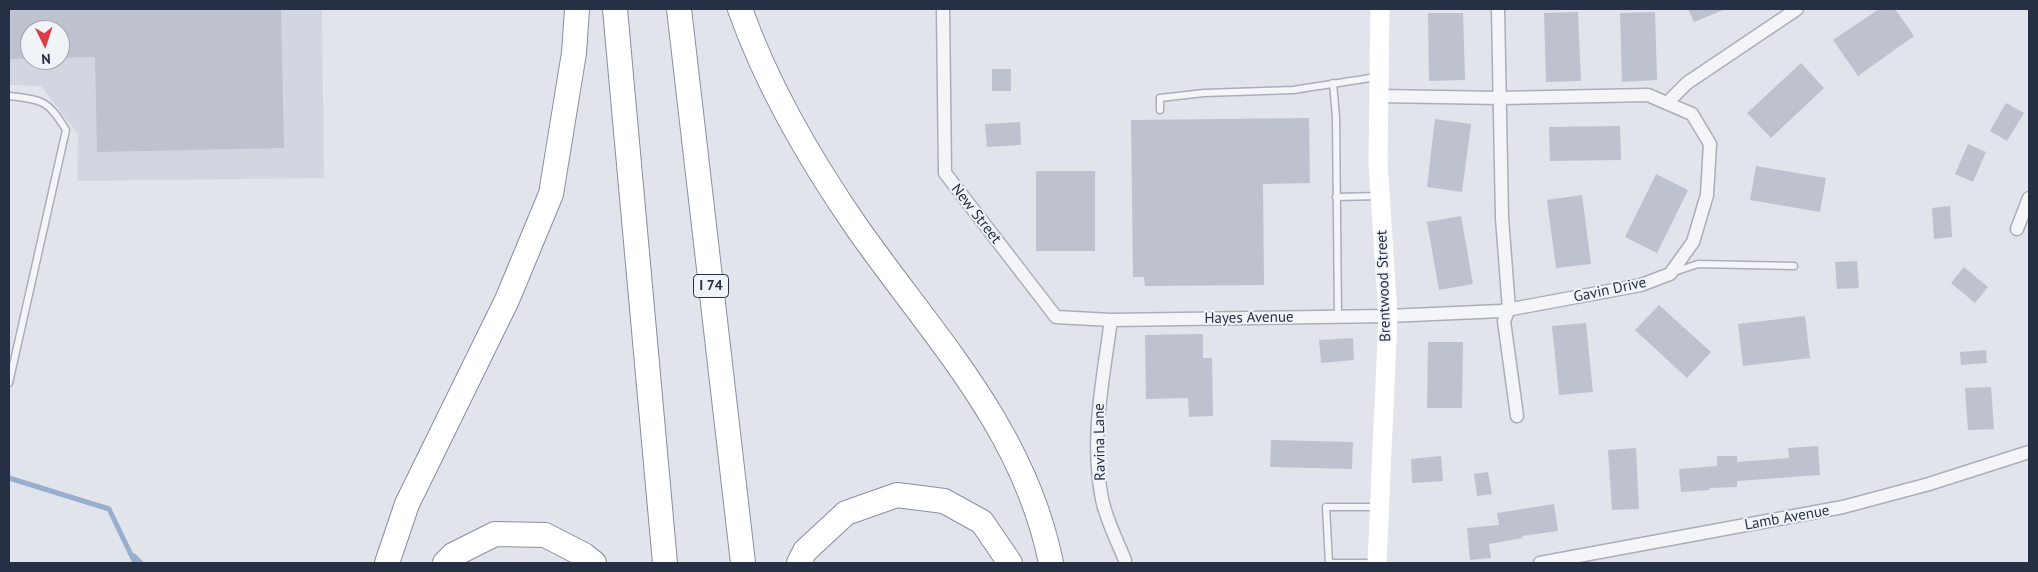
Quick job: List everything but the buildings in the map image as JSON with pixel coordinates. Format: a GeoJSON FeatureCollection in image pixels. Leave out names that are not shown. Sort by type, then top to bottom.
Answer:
{"type":"FeatureCollection","features":[{"type":"Feature","properties":{"kind":"highway"},"geometry":{"type":"LineString","coordinates":[[387,563],[407,504],[507,300],[550,194],[574,53],[577,9]]}},
{"type":"Feature","properties":{"kind":"highway"},"geometry":{"type":"LineString","coordinates":[[615,9],[665,563]]}},
{"type":"Feature","properties":{"kind":"highway","name":"I 74"},"geometry":{"type":"LineString","coordinates":[[679,9],[743,563]]}},
{"type":"Feature","properties":{"kind":"highway"},"geometry":{"type":"LineString","coordinates":[[740,9],[761,64],[789,120],[820,174],[975,389],[1015,455],[1034,497],[1051,563]]}},
{"type":"Feature","properties":{"kind":"highway"},"geometry":{"type":"LineString","coordinates":[[799,563],[805,551],[846,513],[897,495],[944,501],[982,522],[1010,563]]}},
{"type":"Feature","properties":{"kind":"highway"},"geometry":{"type":"LineString","coordinates":[[445,563],[453,555],[496,534],[545,535],[584,555],[594,563]]}},
{"type":"Feature","properties":{"kind":"main road","name":"Brentwood Street"},"geometry":{"type":"LineString","coordinates":[[1377,563],[1388,316],[1380,196],[1378,96],[1380,9]]}},
{"type":"Feature","properties":{"kind":"street","name":"New Street"},"geometry":{"type":"LineString","coordinates":[[944,9],[945,174],[1056,317],[1111,320]]}},
{"type":"Feature","properties":{"kind":"street"},"geometry":{"type":"LineString","coordinates":[[1498,9],[1502,218],[1509,309],[1504,321],[1517,416]]}},
{"type":"Feature","properties":{"kind":"street"},"geometry":{"type":"LineString","coordinates":[[1667,103],[1687,83],[1796,9]]}},
{"type":"Feature","properties":{"kind":"street"},"geometry":{"type":"LineString","coordinates":[[1378,96],[1501,98],[1648,94],[1692,114],[1710,144],[1707,195],[1693,242],[1670,274]]}},
{"type":"Feature","properties":{"kind":"street"},"geometry":{"type":"LineString","coordinates":[[2017,229],[2029,198]]}},
{"type":"Feature","properties":{"kind":"street","name":"Gavin Drive"},"geometry":{"type":"LineString","coordinates":[[1388,316],[1509,309],[1641,285],[1670,274]]}},
{"type":"Feature","properties":{"kind":"street","name":"Hayes Avenue"},"geometry":{"type":"LineString","coordinates":[[1111,320],[1388,316]]}},
{"type":"Feature","properties":{"kind":"street","name":"Ravina Lane"},"geometry":{"type":"LineString","coordinates":[[1111,320],[1098,404],[1097,456],[1102,500],[1125,560]]}},
{"type":"Feature","properties":{"kind":"street","name":"Lamb Avenue"},"geometry":{"type":"LineString","coordinates":[[1540,563],[1843,508],[1929,484],[2029,452]]}},
{"type":"Feature","properties":{"kind":"lane"},"geometry":{"type":"LineString","coordinates":[[1160,110],[1160,98],[1204,93],[1292,90],[1333,82],[1379,77]]}},
{"type":"Feature","properties":{"kind":"lane"},"geometry":{"type":"LineString","coordinates":[[1333,82],[1336,117],[1338,316]]}},
{"type":"Feature","properties":{"kind":"lane"},"geometry":{"type":"LineString","coordinates":[[9,96],[39,99],[55,112],[66,130],[9,382]]}},
{"type":"Feature","properties":{"kind":"lane"},"geometry":{"type":"LineString","coordinates":[[1336,197],[1380,196]]}},
{"type":"Feature","properties":{"kind":"lane"},"geometry":{"type":"LineString","coordinates":[[1670,274],[1698,264],[1794,266]]}},
{"type":"Feature","properties":{"kind":"lane"},"geometry":{"type":"LineString","coordinates":[[1377,563],[1329,563],[1326,508],[1379,508]]}},
{"type":"Feature","properties":{"kind":"shaded area"},"geometry":{"type":"Polygon","coordinates":[[[9,9],[322,9],[324,178],[77,181],[78,134],[41,86],[9,85],[9,9]]]}},
{"type":"Feature","properties":{"kind":"waterway"},"geometry":{"type":"LineString","coordinates":[[9,478],[109,509],[135,563]]}},
{"type":"Feature","properties":{"kind":"waterway"},"geometry":{"type":"LineString","coordinates":[[134,556],[141,563]]}}]}
